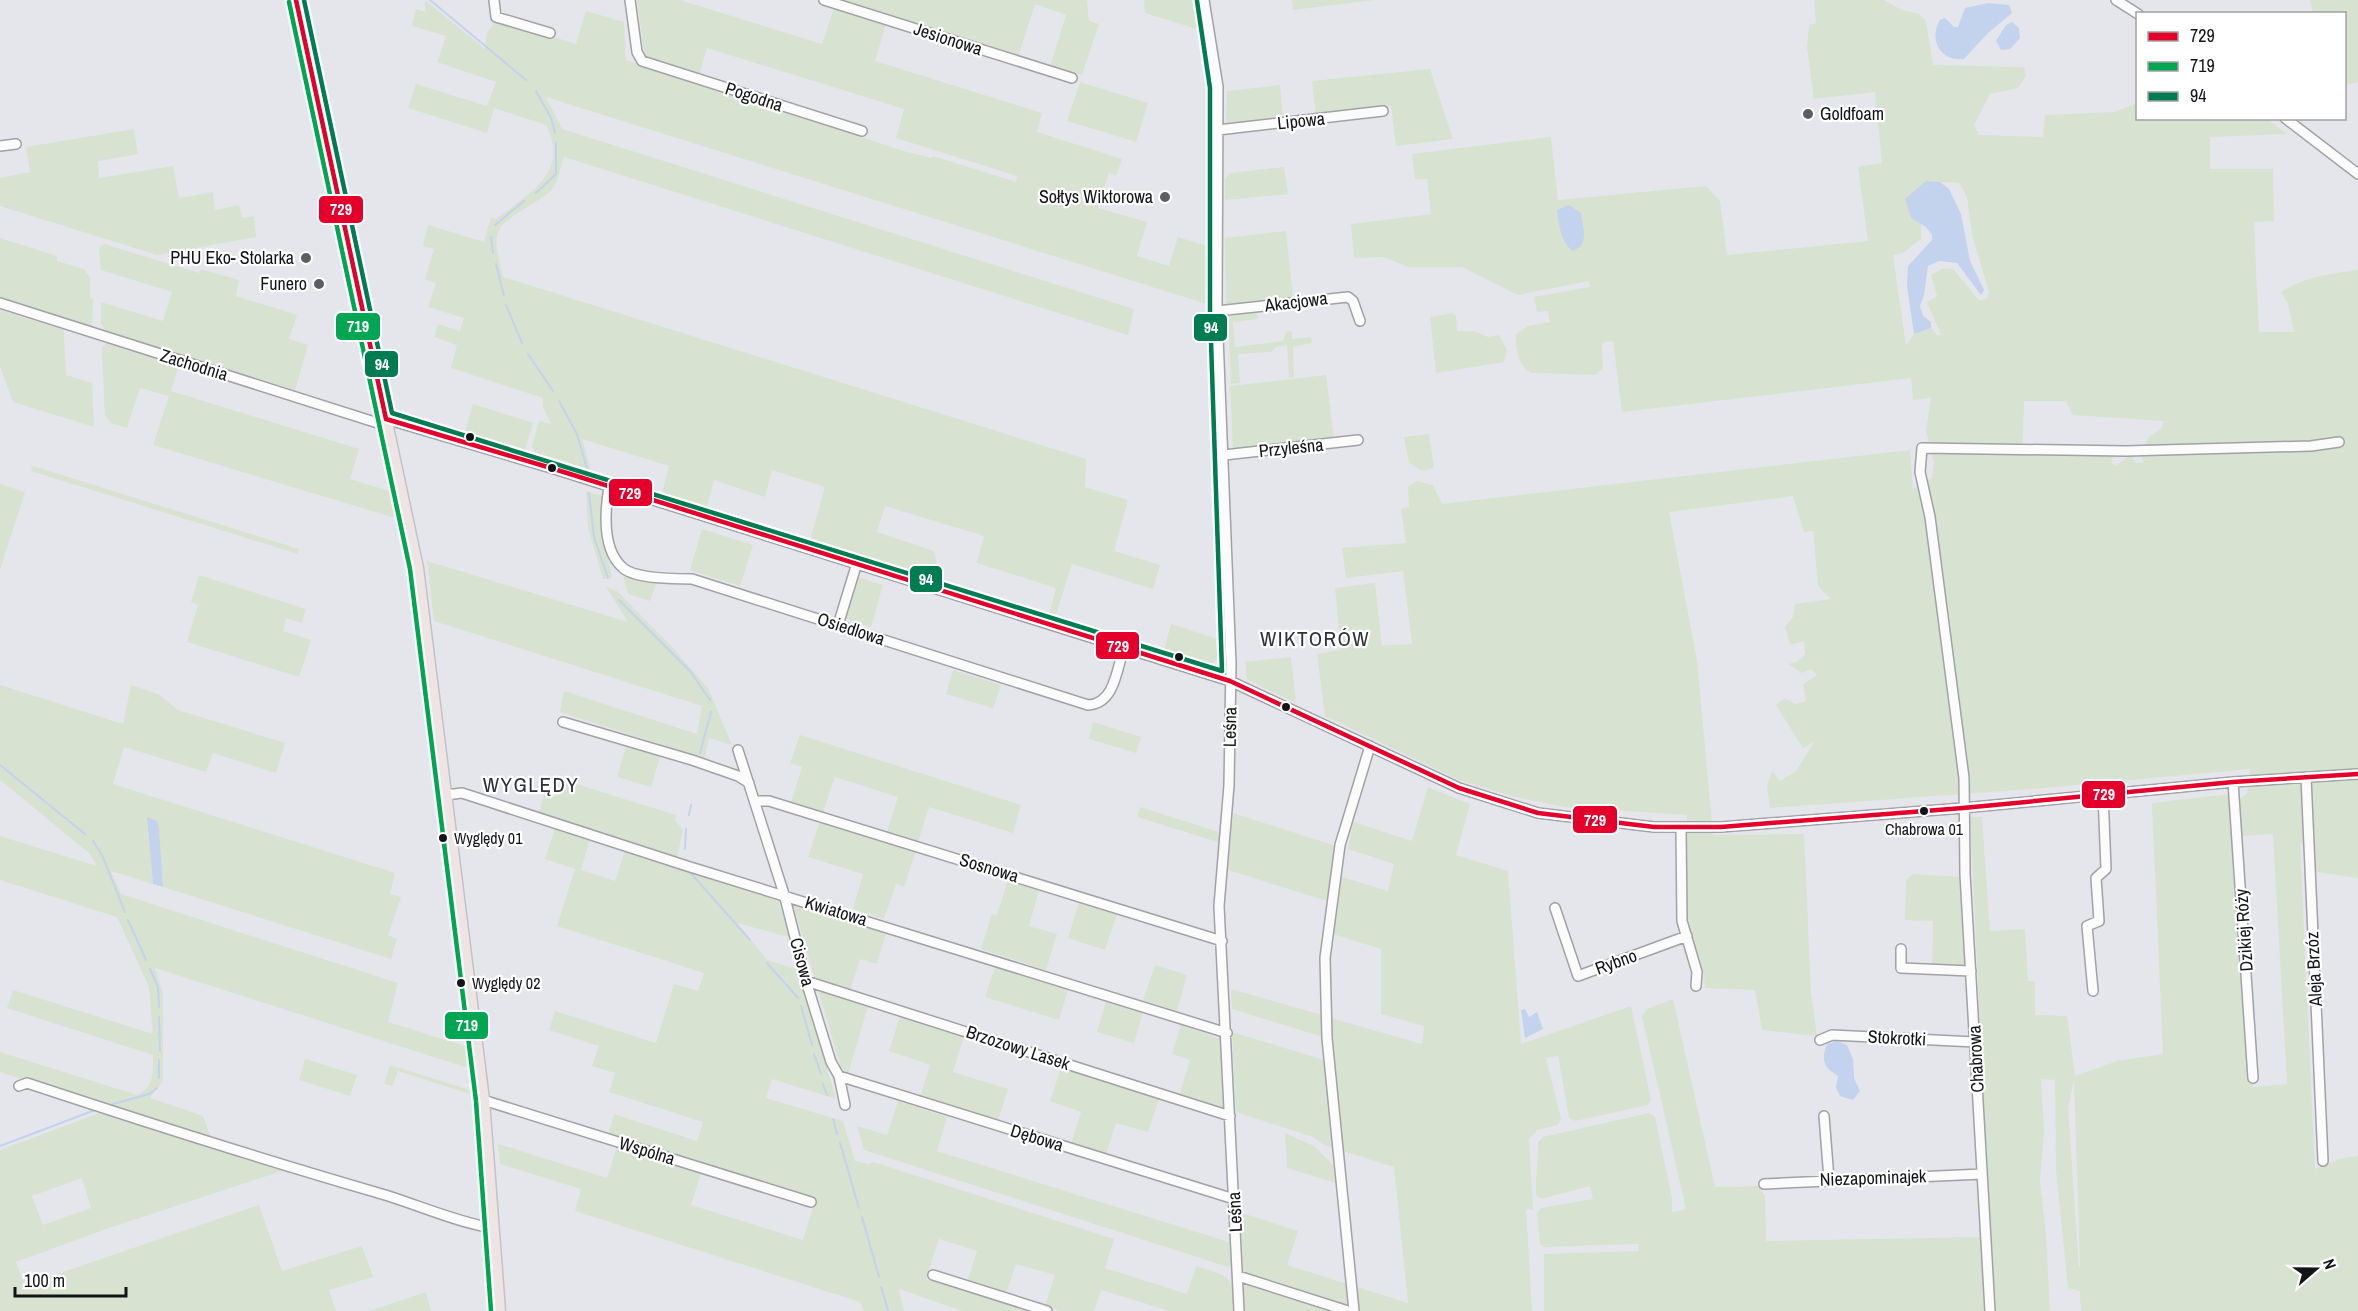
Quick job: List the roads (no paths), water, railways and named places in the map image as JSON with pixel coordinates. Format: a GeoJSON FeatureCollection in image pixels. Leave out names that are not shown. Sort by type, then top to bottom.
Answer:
{"type":"FeatureCollection","features":[{"type":"Feature","properties":{"kind":"main road"},"geometry":{"type":"LineString","coordinates":[[296,0],[417,568],[483,1100],[499,1311]]}},
{"type":"Feature","properties":{"kind":"street"},"geometry":{"type":"LineString","coordinates":[[494,0],[496,17],[550,33]]}},
{"type":"Feature","properties":{"kind":"street","name":"Pogodna"},"geometry":{"type":"LineString","coordinates":[[630,0],[638,56],[645,62],[862,131]]}},
{"type":"Feature","properties":{"kind":"street","name":"Jesionowa"},"geometry":{"type":"LineString","coordinates":[[824,0],[1072,78]]}},
{"type":"Feature","properties":{"kind":"street","name":"Leśna"},"geometry":{"type":"LineString","coordinates":[[1204,0],[1216,71],[1218,130],[1216,311],[1224,455],[1230,681],[1229,785],[1219,906],[1239,1311]]}},
{"type":"Feature","properties":{"kind":"street"},"geometry":{"type":"LineString","coordinates":[[2116,0],[2136,13]]}},
{"type":"Feature","properties":{"kind":"street","name":"Lipowa"},"geometry":{"type":"LineString","coordinates":[[1218,130],[1383,111]]}},
{"type":"Feature","properties":{"kind":"street"},"geometry":{"type":"LineString","coordinates":[[2288,120],[2358,174]]}},
{"type":"Feature","properties":{"kind":"street"},"geometry":{"type":"LineString","coordinates":[[0,146],[16,144]]}},
{"type":"Feature","properties":{"kind":"street","name":"Akacjowa"},"geometry":{"type":"LineString","coordinates":[[1216,311],[1348,297],[1353,301],[1360,321]]}},
{"type":"Feature","properties":{"kind":"street","name":"Zachodnia"},"geometry":{"type":"LineString","coordinates":[[0,303],[386,422],[857,563],[1230,681],[1459,788],[1538,813],[1681,828],[1963,808],[2233,782],[2358,774]]}},
{"type":"Feature","properties":{"kind":"street","name":"Przyleśna"},"geometry":{"type":"LineString","coordinates":[[1224,455],[1358,440]]}},
{"type":"Feature","properties":{"kind":"street","name":"Chabrowa"},"geometry":{"type":"LineString","coordinates":[[1990,1311],[1963,808],[1964,778],[1930,517],[1920,472],[1922,448],[2126,451],[2312,446],[2340,442]]}},
{"type":"Feature","properties":{"kind":"street","name":"Osiedlowa"},"geometry":{"type":"LineString","coordinates":[[609,487],[605,513],[609,541],[623,569],[665,579],[692,579],[1088,705],[1096,705],[1109,696],[1124,647]]}},
{"type":"Feature","properties":{"kind":"street"},"geometry":{"type":"LineString","coordinates":[[838,625],[857,563]]}},
{"type":"Feature","properties":{"kind":"street"},"geometry":{"type":"LineString","coordinates":[[562,722],[692,760],[738,776],[749,783]]}},
{"type":"Feature","properties":{"kind":"street"},"geometry":{"type":"LineString","coordinates":[[1354,1311],[1327,1038],[1325,958],[1340,845],[1370,746]]}},
{"type":"Feature","properties":{"kind":"street","name":"Cisowa"},"geometry":{"type":"LineString","coordinates":[[738,750],[784,894],[806,981],[831,1062],[839,1076],[845,1105]]}},
{"type":"Feature","properties":{"kind":"street","name":"Aleja Brzóz"},"geometry":{"type":"LineString","coordinates":[[2306,777],[2323,1161]]}},
{"type":"Feature","properties":{"kind":"street","name":"Dzikiej Róży"},"geometry":{"type":"LineString","coordinates":[[2233,782],[2253,1078]]}},
{"type":"Feature","properties":{"kind":"street","name":"Kwiatowa"},"geometry":{"type":"LineString","coordinates":[[446,795],[462,793],[687,866],[784,894],[1227,1033]]}},
{"type":"Feature","properties":{"kind":"street"},"geometry":{"type":"LineString","coordinates":[[2092,991],[2087,926],[2099,921],[2096,878],[2106,869],[2103,794]]}},
{"type":"Feature","properties":{"kind":"street","name":"Sosnowa"},"geometry":{"type":"LineString","coordinates":[[755,801],[769,801],[1222,941]]}},
{"type":"Feature","properties":{"kind":"street"},"geometry":{"type":"LineString","coordinates":[[1681,828],[1682,921],[1697,972],[1696,986]]}},
{"type":"Feature","properties":{"kind":"street","name":"Rybno"},"geometry":{"type":"LineString","coordinates":[[1555,908],[1578,975],[1687,936]]}},
{"type":"Feature","properties":{"kind":"street"},"geometry":{"type":"LineString","coordinates":[[1901,949],[1901,968],[1971,971]]}},
{"type":"Feature","properties":{"kind":"street","name":"Brzozowy Lasek"},"geometry":{"type":"LineString","coordinates":[[806,981],[1230,1116]]}},
{"type":"Feature","properties":{"kind":"street","name":"Stokrotki"},"geometry":{"type":"LineString","coordinates":[[1820,1040],[1832,1035],[1975,1042]]}},
{"type":"Feature","properties":{"kind":"street","name":"Dębowa"},"geometry":{"type":"LineString","coordinates":[[839,1076],[1234,1199]]}},
{"type":"Feature","properties":{"kind":"street"},"geometry":{"type":"LineString","coordinates":[[19,1086],[27,1083],[135,1120],[406,1201],[471,1224],[492,1228]]}},
{"type":"Feature","properties":{"kind":"street","name":"Wspólna"},"geometry":{"type":"LineString","coordinates":[[483,1100],[811,1202]]}},
{"type":"Feature","properties":{"kind":"street"},"geometry":{"type":"LineString","coordinates":[[1824,1116],[1829,1179]]}},
{"type":"Feature","properties":{"kind":"street","name":"Niezapominajek"},"geometry":{"type":"LineString","coordinates":[[1764,1184],[1829,1179],[1982,1174]]}},
{"type":"Feature","properties":{"kind":"street"},"geometry":{"type":"LineString","coordinates":[[933,1275],[1047,1311]]}},
{"type":"Feature","properties":{"kind":"street"},"geometry":{"type":"LineString","coordinates":[[1238,1276],[1348,1311]]}},
{"type":"Feature","properties":{"kind":"water"},"geometry":{"type":"Polygon","coordinates":[[[1988,3],[2009,5],[2012,13],[1988,33],[1964,59],[1949,57],[1943,53],[1936,42],[1935,35],[1940,20],[1945,18],[1954,27],[1958,27],[1965,8],[1988,3]]]}},
{"type":"Feature","properties":{"kind":"water"},"geometry":{"type":"Polygon","coordinates":[[[2012,22],[2019,28],[2020,38],[2010,49],[2001,50],[1996,41],[2006,25],[2012,22]]]}},
{"type":"Feature","properties":{"kind":"water"},"geometry":{"type":"Polygon","coordinates":[[[1926,181],[1940,182],[1949,189],[1961,214],[1970,261],[1984,290],[1981,295],[1957,263],[1939,261],[1928,266],[1920,306],[1923,316],[1931,322],[1931,328],[1914,334],[1907,286],[1908,266],[1932,240],[1932,235],[1926,227],[1911,218],[1905,199],[1926,181]]]}},
{"type":"Feature","properties":{"kind":"water"},"geometry":{"type":"Polygon","coordinates":[[[1569,205],[1581,213],[1584,230],[1581,245],[1572,251],[1563,237],[1557,210],[1569,205]]]}},
{"type":"Feature","properties":{"kind":"water"},"geometry":{"type":"Polygon","coordinates":[[[147,817],[157,821],[159,828],[163,887],[153,884],[147,817]]]}},
{"type":"Feature","properties":{"kind":"water"},"geometry":{"type":"Polygon","coordinates":[[[1525,1009],[1529,1017],[1537,1012],[1543,1029],[1525,1038],[1521,1010],[1525,1009]]]}},
{"type":"Feature","properties":{"kind":"water"},"geometry":{"type":"Polygon","coordinates":[[[1837,1041],[1847,1045],[1853,1059],[1854,1078],[1860,1091],[1853,1100],[1840,1096],[1836,1088],[1838,1076],[1825,1063],[1824,1054],[1827,1044],[1837,1041]]]}},
{"type":"Feature","properties":{"kind":"waterway"},"geometry":{"type":"LineString","coordinates":[[430,0],[526,80]]}},
{"type":"Feature","properties":{"kind":"waterway"},"geometry":{"type":"LineString","coordinates":[[536,91],[551,118],[555,133]]}},
{"type":"Feature","properties":{"kind":"waterway"},"geometry":{"type":"LineString","coordinates":[[536,193],[556,174],[556,143]]}},
{"type":"Feature","properties":{"kind":"waterway"},"geometry":{"type":"LineString","coordinates":[[495,225],[524,201]]}},
{"type":"Feature","properties":{"kind":"waterway"},"geometry":{"type":"LineString","coordinates":[[491,237],[493,253]]}},
{"type":"Feature","properties":{"kind":"waterway"},"geometry":{"type":"LineString","coordinates":[[496,264],[504,296]]}},
{"type":"Feature","properties":{"kind":"waterway"},"geometry":{"type":"LineString","coordinates":[[506,305],[522,343]]}},
{"type":"Feature","properties":{"kind":"waterway"},"geometry":{"type":"LineString","coordinates":[[528,354],[553,391]]}},
{"type":"Feature","properties":{"kind":"waterway"},"geometry":{"type":"LineString","coordinates":[[559,401],[577,434],[587,469]]}},
{"type":"Feature","properties":{"kind":"waterway"},"geometry":{"type":"LineString","coordinates":[[589,493],[594,537],[608,578]]}},
{"type":"Feature","properties":{"kind":"waterway"},"geometry":{"type":"LineString","coordinates":[[619,600],[690,671],[710,700]]}},
{"type":"Feature","properties":{"kind":"waterway"},"geometry":{"type":"LineString","coordinates":[[700,753],[711,712]]}},
{"type":"Feature","properties":{"kind":"waterway"},"geometry":{"type":"LineString","coordinates":[[0,765],[85,834]]}},
{"type":"Feature","properties":{"kind":"waterway"},"geometry":{"type":"LineString","coordinates":[[689,815],[691,805]]}},
{"type":"Feature","properties":{"kind":"waterway"},"geometry":{"type":"LineString","coordinates":[[685,849],[686,829]]}},
{"type":"Feature","properties":{"kind":"waterway"},"geometry":{"type":"LineString","coordinates":[[93,841],[102,855],[125,912]]}},
{"type":"Feature","properties":{"kind":"waterway"},"geometry":{"type":"LineString","coordinates":[[688,870],[750,940]]}},
{"type":"Feature","properties":{"kind":"waterway"},"geometry":{"type":"LineString","coordinates":[[128,920],[146,960]]}},
{"type":"Feature","properties":{"kind":"waterway"},"geometry":{"type":"LineString","coordinates":[[767,963],[798,998]]}},
{"type":"Feature","properties":{"kind":"waterway"},"geometry":{"type":"LineString","coordinates":[[150,969],[158,987],[159,1007]]}},
{"type":"Feature","properties":{"kind":"waterway"},"geometry":{"type":"LineString","coordinates":[[801,1006],[812,1045]]}},
{"type":"Feature","properties":{"kind":"waterway"},"geometry":{"type":"LineString","coordinates":[[159,1017],[160,1051]]}},
{"type":"Feature","properties":{"kind":"waterway"},"geometry":{"type":"LineString","coordinates":[[814,1054],[821,1074]]}},
{"type":"Feature","properties":{"kind":"waterway"},"geometry":{"type":"LineString","coordinates":[[159,1060],[159,1078]]}},
{"type":"Feature","properties":{"kind":"waterway"},"geometry":{"type":"LineString","coordinates":[[823,1084],[827,1095]]}},
{"type":"Feature","properties":{"kind":"waterway"},"geometry":{"type":"LineString","coordinates":[[113,1104],[149,1094],[157,1088]]}},
{"type":"Feature","properties":{"kind":"waterway"},"geometry":{"type":"LineString","coordinates":[[0,1146],[95,1110]]}},
{"type":"Feature","properties":{"kind":"waterway"},"geometry":{"type":"LineString","coordinates":[[833,1119],[837,1134]]}},
{"type":"Feature","properties":{"kind":"waterway"},"geometry":{"type":"LineString","coordinates":[[840,1143],[859,1208]]}},
{"type":"Feature","properties":{"kind":"waterway"},"geometry":{"type":"LineString","coordinates":[[862,1217],[879,1277]]}},
{"type":"Feature","properties":{"kind":"waterway"},"geometry":{"type":"LineString","coordinates":[[881,1287],[888,1310]]}},
{"type":"Feature","properties":{"kind":"place","name":"Goldfoam"},"geometry":{"type":"Point","coordinates":[1808,114]}},
{"type":"Feature","properties":{"kind":"place","name":"Sołtys Wiktorowa"},"geometry":{"type":"Point","coordinates":[1165,197]}},
{"type":"Feature","properties":{"kind":"place","name":"PHU Eko- Stolarka"},"geometry":{"type":"Point","coordinates":[306,258]}},
{"type":"Feature","properties":{"kind":"place","name":"Funero"},"geometry":{"type":"Point","coordinates":[319,284]}},
{"type":"Feature","properties":{"kind":"place","name":"Chabrowa 01"},"geometry":{"type":"Point","coordinates":[1924,811]}},
{"type":"Feature","properties":{"kind":"place","name":"Wyględy 01"},"geometry":{"type":"Point","coordinates":[443,838]}},
{"type":"Feature","properties":{"kind":"place","name":"Wyględy 02"},"geometry":{"type":"Point","coordinates":[461,983]}},
{"type":"Feature","properties":{"kind":"district","name":"WIKTORÓW"},"geometry":{"type":"Point","coordinates":[1315,639]}},
{"type":"Feature","properties":{"kind":"district","name":"WYGLĘDY"},"geometry":{"type":"Point","coordinates":[531,785]}}]}
